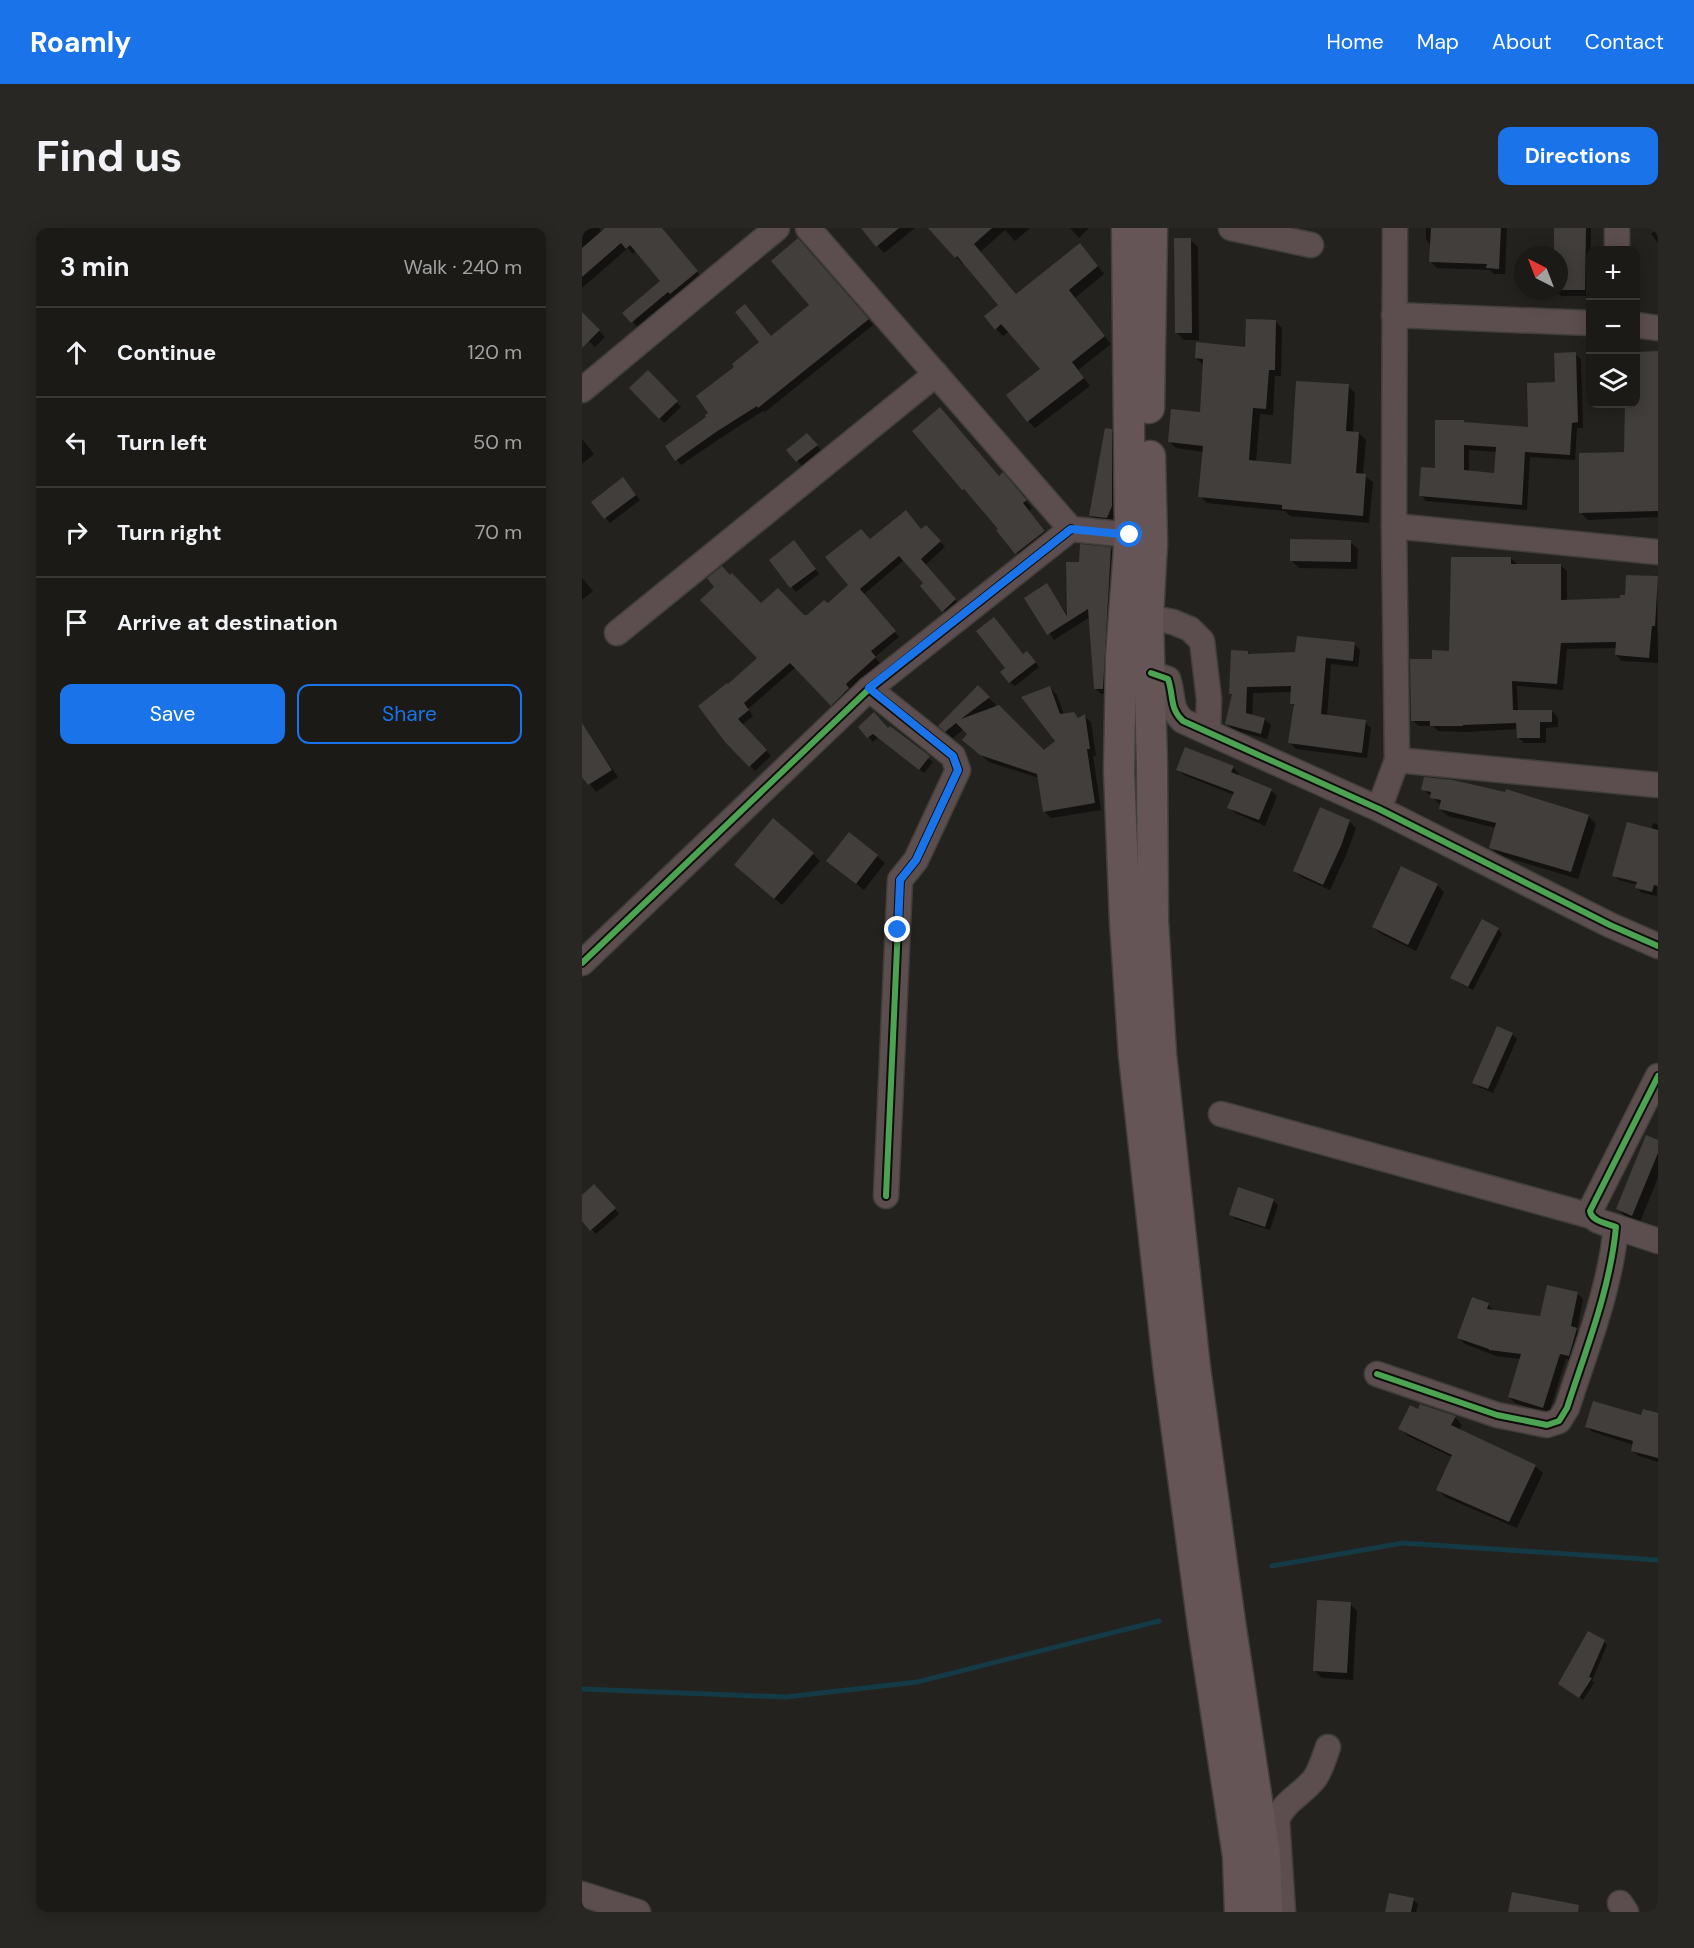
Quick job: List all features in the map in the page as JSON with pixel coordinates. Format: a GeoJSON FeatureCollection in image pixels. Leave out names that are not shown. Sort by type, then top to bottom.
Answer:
{"type":"FeatureCollection","features":[{"type":"Feature","properties":{"kind":"main road"},"geometry":{"type":"LineString","coordinates":[[1127,228],[1149,416],[1152,543],[1148,616],[1159,676],[1153,921],[1161,1054],[1197,1380],[1265,1854],[1267,1912]]}},
{"type":"Feature","properties":{"kind":"main road"},"geometry":{"type":"LineString","coordinates":[[1152,228],[1140,342],[1121,657],[1119,771],[1125,922],[1134,1056],[1169,1372],[1238,1856],[1240,1912]]}},
{"type":"Feature","properties":{"kind":"street"},"geometry":{"type":"LineString","coordinates":[[582,390],[777,228]]}},
{"type":"Feature","properties":{"kind":"street"},"geometry":{"type":"LineString","coordinates":[[808,228],[1071,529],[1130,535]]}},
{"type":"Feature","properties":{"kind":"street"},"geometry":{"type":"LineString","coordinates":[[1231,228],[1311,244]]}},
{"type":"Feature","properties":{"kind":"street"},"geometry":{"type":"LineString","coordinates":[[1379,809],[1397,760],[1394,526],[1395,228]]}},
{"type":"Feature","properties":{"kind":"street"},"geometry":{"type":"LineString","coordinates":[[1617,228],[1617,246]]}},
{"type":"Feature","properties":{"kind":"street"},"geometry":{"type":"LineString","coordinates":[[1394,315],[1586,323]]}},
{"type":"Feature","properties":{"kind":"street"},"geometry":{"type":"LineString","coordinates":[[1640,326],[1658,328]]}},
{"type":"Feature","properties":{"kind":"street"},"geometry":{"type":"LineString","coordinates":[[616,633],[936,374]]}},
{"type":"Feature","properties":{"kind":"street"},"geometry":{"type":"LineString","coordinates":[[1394,526],[1658,552]]}},
{"type":"Feature","properties":{"kind":"street"},"geometry":{"type":"LineString","coordinates":[[582,963],[869,688],[1071,529]]}},
{"type":"Feature","properties":{"kind":"street"},"geometry":{"type":"LineString","coordinates":[[1148,616],[1190,628],[1202,641],[1208,680],[1208,731]]}},
{"type":"Feature","properties":{"kind":"street"},"geometry":{"type":"LineString","coordinates":[[1159,676],[1208,680]]}},
{"type":"Feature","properties":{"kind":"street"},"geometry":{"type":"LineString","coordinates":[[1159,676],[1171,689],[1174,713],[1183,721],[1379,809],[1610,925],[1658,946]]}},
{"type":"Feature","properties":{"kind":"street"},"geometry":{"type":"LineString","coordinates":[[869,688],[953,756],[958,770],[916,860],[900,880],[886,1196]]}},
{"type":"Feature","properties":{"kind":"street"},"geometry":{"type":"LineString","coordinates":[[1397,760],[1658,785]]}},
{"type":"Feature","properties":{"kind":"street"},"geometry":{"type":"LineString","coordinates":[[1591,1216],[1590,1210],[1658,1076]]}},
{"type":"Feature","properties":{"kind":"street"},"geometry":{"type":"LineString","coordinates":[[1221,1114],[1591,1216],[1658,1242]]}},
{"type":"Feature","properties":{"kind":"street"},"geometry":{"type":"LineString","coordinates":[[1377,1374],[1497,1415],[1547,1425],[1559,1421],[1567,1408],[1604,1296],[1616,1227]]}},
{"type":"Feature","properties":{"kind":"street"},"geometry":{"type":"LineString","coordinates":[[1282,1912],[1277,1820],[1286,1804],[1314,1779],[1321,1768],[1328,1748]]}},
{"type":"Feature","properties":{"kind":"street"},"geometry":{"type":"LineString","coordinates":[[582,1894],[638,1912]]}},
{"type":"Feature","properties":{"kind":"building"},"geometry":{"type":"Polygon","coordinates":[[[605,228],[662,228],[698,271],[670,294],[668,292],[631,323],[622,313],[660,281],[630,245],[626,249],[621,243],[582,277],[582,248],[605,228]]]}},
{"type":"Feature","properties":{"kind":"building"},"geometry":{"type":"Polygon","coordinates":[[[861,228],[899,228],[876,247],[861,228]]]}},
{"type":"Feature","properties":{"kind":"building"},"geometry":{"type":"Polygon","coordinates":[[[928,228],[992,228],[974,244],[1016,294],[1080,243],[1098,266],[1069,290],[1105,336],[1072,362],[1084,378],[1027,422],[1006,395],[1040,369],[1001,324],[995,330],[984,316],[998,305],[957,256],[955,258],[928,228]]]}},
{"type":"Feature","properties":{"kind":"building"},"geometry":{"type":"Polygon","coordinates":[[[1431,228],[1501,228],[1499,269],[1486,268],[1487,264],[1429,262],[1431,228]]]}},
{"type":"Feature","properties":{"kind":"building"},"geometry":{"type":"Polygon","coordinates":[[[1554,228],[1586,228],[1585,290],[1568,290],[1568,246],[1554,246],[1554,228]]]}},
{"type":"Feature","properties":{"kind":"building"},"geometry":{"type":"Polygon","coordinates":[[[798,238],[869,319],[758,408],[757,406],[716,432],[675,461],[665,446],[706,417],[708,413],[696,396],[734,367],[732,364],[759,342],[735,312],[745,304],[771,336],[809,305],[771,261],[798,238]]]}},
{"type":"Feature","properties":{"kind":"building"},"geometry":{"type":"Polygon","coordinates":[[[1174,238],[1191,238],[1192,333],[1175,333],[1174,238]]]}},
{"type":"Feature","properties":{"kind":"building"},"geometry":{"type":"Polygon","coordinates":[[[582,312],[600,330],[582,348],[582,312]]]}},
{"type":"Feature","properties":{"kind":"building"},"geometry":{"type":"Polygon","coordinates":[[[1246,319],[1276,320],[1275,370],[1269,370],[1266,409],[1253,408],[1249,460],[1291,464],[1296,381],[1349,384],[1346,431],[1359,432],[1356,473],[1366,474],[1363,516],[1282,509],[1282,505],[1198,497],[1203,446],[1168,442],[1171,409],[1200,412],[1203,359],[1195,358],[1196,342],[1245,347],[1246,319]]]}},
{"type":"Feature","properties":{"kind":"building"},"geometry":{"type":"Polygon","coordinates":[[[1658,351],[1658,511],[1579,513],[1579,453],[1624,452],[1625,408],[1640,408],[1640,352],[1658,351]]]}},
{"type":"Feature","properties":{"kind":"building"},"geometry":{"type":"Polygon","coordinates":[[[1576,352],[1578,422],[1572,423],[1570,455],[1525,452],[1522,505],[1419,496],[1421,467],[1435,468],[1435,420],[1464,420],[1464,422],[1528,427],[1527,383],[1555,382],[1554,353],[1576,352]],[[1464,445],[1464,470],[1494,473],[1496,447],[1464,445]]]}},
{"type":"Feature","properties":{"kind":"building"},"geometry":{"type":"Polygon","coordinates":[[[648,370],[678,401],[659,419],[629,388],[648,370]]]}},
{"type":"Feature","properties":{"kind":"building"},"geometry":{"type":"Polygon","coordinates":[[[940,407],[999,476],[1003,472],[1027,500],[1023,503],[1045,531],[1015,554],[996,530],[998,529],[912,431],[940,407]]]}},
{"type":"Feature","properties":{"kind":"building"},"geometry":{"type":"Polygon","coordinates":[[[1105,428],[1112,429],[1112,506],[1107,518],[1089,516],[1105,428]]]}},
{"type":"Feature","properties":{"kind":"building"},"geometry":{"type":"Polygon","coordinates":[[[807,433],[818,445],[796,462],[786,450],[807,433]]]}},
{"type":"Feature","properties":{"kind":"building"},"geometry":{"type":"Polygon","coordinates":[[[623,477],[636,495],[604,519],[591,502],[623,477]]]}},
{"type":"Feature","properties":{"kind":"building"},"geometry":{"type":"Polygon","coordinates":[[[906,510],[921,529],[926,525],[941,541],[921,559],[956,599],[942,612],[920,586],[923,583],[899,556],[860,589],[896,631],[871,651],[876,657],[846,684],[849,688],[831,706],[790,663],[744,703],[749,710],[738,719],[767,750],[749,767],[725,742],[698,706],[728,684],[757,658],[700,600],[714,587],[707,578],[722,566],[730,575],[732,573],[761,603],[778,588],[804,615],[807,615],[824,600],[828,603],[848,585],[825,557],[861,529],[870,539],[906,510]]]}},
{"type":"Feature","properties":{"kind":"building"},"geometry":{"type":"Polygon","coordinates":[[[1290,539],[1351,540],[1351,562],[1290,561],[1290,539]]]}},
{"type":"Feature","properties":{"kind":"building"},"geometry":{"type":"Polygon","coordinates":[[[794,540],[816,569],[790,588],[769,560],[794,540]]]}},
{"type":"Feature","properties":{"kind":"building"},"geometry":{"type":"Polygon","coordinates":[[[1080,544],[1111,547],[1103,689],[1094,689],[1088,609],[1047,635],[1024,598],[1047,583],[1067,616],[1066,562],[1079,562],[1080,544]]]}},
{"type":"Feature","properties":{"kind":"building"},"geometry":{"type":"Polygon","coordinates":[[[1451,557],[1511,557],[1511,564],[1561,564],[1561,600],[1620,598],[1620,595],[1625,595],[1626,575],[1658,576],[1655,626],[1652,626],[1649,658],[1615,655],[1616,642],[1561,643],[1557,684],[1512,681],[1513,710],[1552,710],[1552,722],[1540,722],[1540,738],[1517,738],[1516,723],[1430,726],[1430,721],[1411,721],[1410,659],[1432,659],[1432,650],[1449,651],[1451,557]]]}},
{"type":"Feature","properties":{"kind":"building"},"geometry":{"type":"Polygon","coordinates":[[[994,617],[1023,654],[1027,651],[1036,662],[1009,683],[1000,672],[1005,668],[976,631],[994,617]]]}},
{"type":"Feature","properties":{"kind":"building"},"geometry":{"type":"Polygon","coordinates":[[[1297,636],[1355,642],[1353,661],[1326,658],[1321,714],[1366,720],[1362,753],[1288,743],[1294,704],[1290,704],[1291,686],[1247,687],[1246,713],[1265,718],[1261,734],[1225,724],[1232,694],[1229,694],[1231,650],[1248,651],[1248,654],[1295,652],[1297,636]]]}},
{"type":"Feature","properties":{"kind":"building"},"geometry":{"type":"Polygon","coordinates":[[[978,685],[990,697],[961,719],[999,705],[1044,750],[1055,741],[1021,697],[1050,686],[1060,714],[1074,712],[1078,718],[1085,714],[1090,749],[1087,749],[1095,803],[1043,812],[1037,774],[980,755],[962,740],[967,734],[956,723],[945,732],[938,726],[978,685]]]}},
{"type":"Feature","properties":{"kind":"building"},"geometry":{"type":"Polygon","coordinates":[[[874,712],[888,728],[890,726],[930,756],[919,770],[873,734],[867,738],[858,727],[874,712]]]}},
{"type":"Feature","properties":{"kind":"building"},"geometry":{"type":"Polygon","coordinates":[[[582,723],[612,770],[588,785],[582,777],[582,723]]]}},
{"type":"Feature","properties":{"kind":"building"},"geometry":{"type":"Polygon","coordinates":[[[1185,747],[1234,766],[1231,772],[1272,789],[1259,820],[1227,808],[1234,792],[1176,770],[1185,747]]]}},
{"type":"Feature","properties":{"kind":"building"},"geometry":{"type":"Polygon","coordinates":[[[1424,777],[1453,780],[1505,792],[1506,789],[1589,815],[1571,872],[1489,848],[1496,823],[1439,809],[1441,800],[1430,798],[1431,792],[1421,790],[1424,777]]]}},
{"type":"Feature","properties":{"kind":"building"},"geometry":{"type":"Polygon","coordinates":[[[1320,807],[1350,820],[1323,885],[1293,871],[1320,807]]]}},
{"type":"Feature","properties":{"kind":"building"},"geometry":{"type":"Polygon","coordinates":[[[773,818],[814,853],[774,899],[734,865],[773,818]]]}},
{"type":"Feature","properties":{"kind":"building"},"geometry":{"type":"Polygon","coordinates":[[[1627,822],[1658,830],[1658,886],[1654,885],[1652,892],[1635,888],[1637,882],[1612,876],[1627,822]]]}},
{"type":"Feature","properties":{"kind":"building"},"geometry":{"type":"Polygon","coordinates":[[[849,832],[878,855],[856,884],[826,861],[849,832]]]}},
{"type":"Feature","properties":{"kind":"building"},"geometry":{"type":"Polygon","coordinates":[[[1401,866],[1438,884],[1408,945],[1372,927],[1401,866]]]}},
{"type":"Feature","properties":{"kind":"building"},"geometry":{"type":"Polygon","coordinates":[[[1482,919],[1499,928],[1468,987],[1450,978],[1482,919]]]}},
{"type":"Feature","properties":{"kind":"building"},"geometry":{"type":"Polygon","coordinates":[[[1497,1026],[1513,1033],[1488,1089],[1472,1083],[1497,1026]]]}},
{"type":"Feature","properties":{"kind":"building"},"geometry":{"type":"Polygon","coordinates":[[[1646,1135],[1658,1140],[1658,1153],[1632,1216],[1616,1209],[1646,1135]]]}},
{"type":"Feature","properties":{"kind":"building"},"geometry":{"type":"Polygon","coordinates":[[[594,1184],[616,1208],[590,1231],[582,1221],[582,1195],[594,1184]]]}},
{"type":"Feature","properties":{"kind":"building"},"geometry":{"type":"Polygon","coordinates":[[[1238,1187],[1274,1199],[1265,1227],[1229,1215],[1238,1187]]]}},
{"type":"Feature","properties":{"kind":"building"},"geometry":{"type":"Polygon","coordinates":[[[1547,1285],[1578,1292],[1571,1326],[1577,1328],[1569,1356],[1560,1354],[1543,1408],[1508,1397],[1521,1354],[1489,1350],[1457,1338],[1472,1297],[1489,1303],[1487,1309],[1540,1316],[1547,1285]]]}},
{"type":"Feature","properties":{"kind":"building"},"geometry":{"type":"Polygon","coordinates":[[[1593,1401],[1641,1415],[1643,1409],[1658,1413],[1658,1458],[1631,1451],[1633,1441],[1585,1427],[1593,1401]]]}},
{"type":"Feature","properties":{"kind":"building"},"geometry":{"type":"Polygon","coordinates":[[[1420,1404],[1456,1416],[1451,1425],[1536,1465],[1509,1522],[1436,1490],[1452,1455],[1398,1429],[1410,1405],[1418,1409],[1420,1404]]]}},
{"type":"Feature","properties":{"kind":"building"},"geometry":{"type":"Polygon","coordinates":[[[1317,1600],[1351,1602],[1347,1673],[1313,1671],[1317,1600]]]}},
{"type":"Feature","properties":{"kind":"building"},"geometry":{"type":"Polygon","coordinates":[[[1588,1631],[1605,1640],[1589,1677],[1592,1678],[1579,1698],[1558,1684],[1588,1631]]]}},
{"type":"Feature","properties":{"kind":"building"},"geometry":{"type":"Polygon","coordinates":[[[1512,1892],[1579,1905],[1578,1912],[1508,1912],[1512,1892]]]}},
{"type":"Feature","properties":{"kind":"building"},"geometry":{"type":"Polygon","coordinates":[[[1389,1893],[1414,1898],[1411,1912],[1385,1912],[1389,1893]]]}},
{"type":"Feature","properties":{"kind":"waterway"},"geometry":{"type":"LineString","coordinates":[[1272,1566],[1403,1543],[1658,1560]]}},
{"type":"Feature","properties":{"kind":"waterway"},"geometry":{"type":"LineString","coordinates":[[582,1689],[786,1697],[917,1682],[1159,1621]]}},
{"type":"Feature","properties":{"kind":"cycle path"},"geometry":{"type":"LineString","coordinates":[[582,963],[869,689],[1071,529]]}},
{"type":"Feature","properties":{"kind":"cycle path"},"geometry":{"type":"LineString","coordinates":[[1151,673],[1168,679],[1174,706],[1183,721],[1379,809],[1610,925],[1658,946]]}},
{"type":"Feature","properties":{"kind":"cycle path"},"geometry":{"type":"LineString","coordinates":[[869,689],[953,756],[958,770],[916,860],[900,880],[886,1196]]}},
{"type":"Feature","properties":{"kind":"cycle path"},"geometry":{"type":"LineString","coordinates":[[1377,1374],[1497,1415],[1547,1425],[1559,1421],[1567,1408],[1596,1319],[1613,1250],[1616,1227],[1597,1220],[1590,1211],[1658,1076]]}},
{"type":"Feature","properties":{"kind":"route"},"geometry":{"type":"LineString","coordinates":[[898,930],[900,880],[916,860],[958,770],[953,756],[869,688],[1071,529],[1130,535]]}}]}
